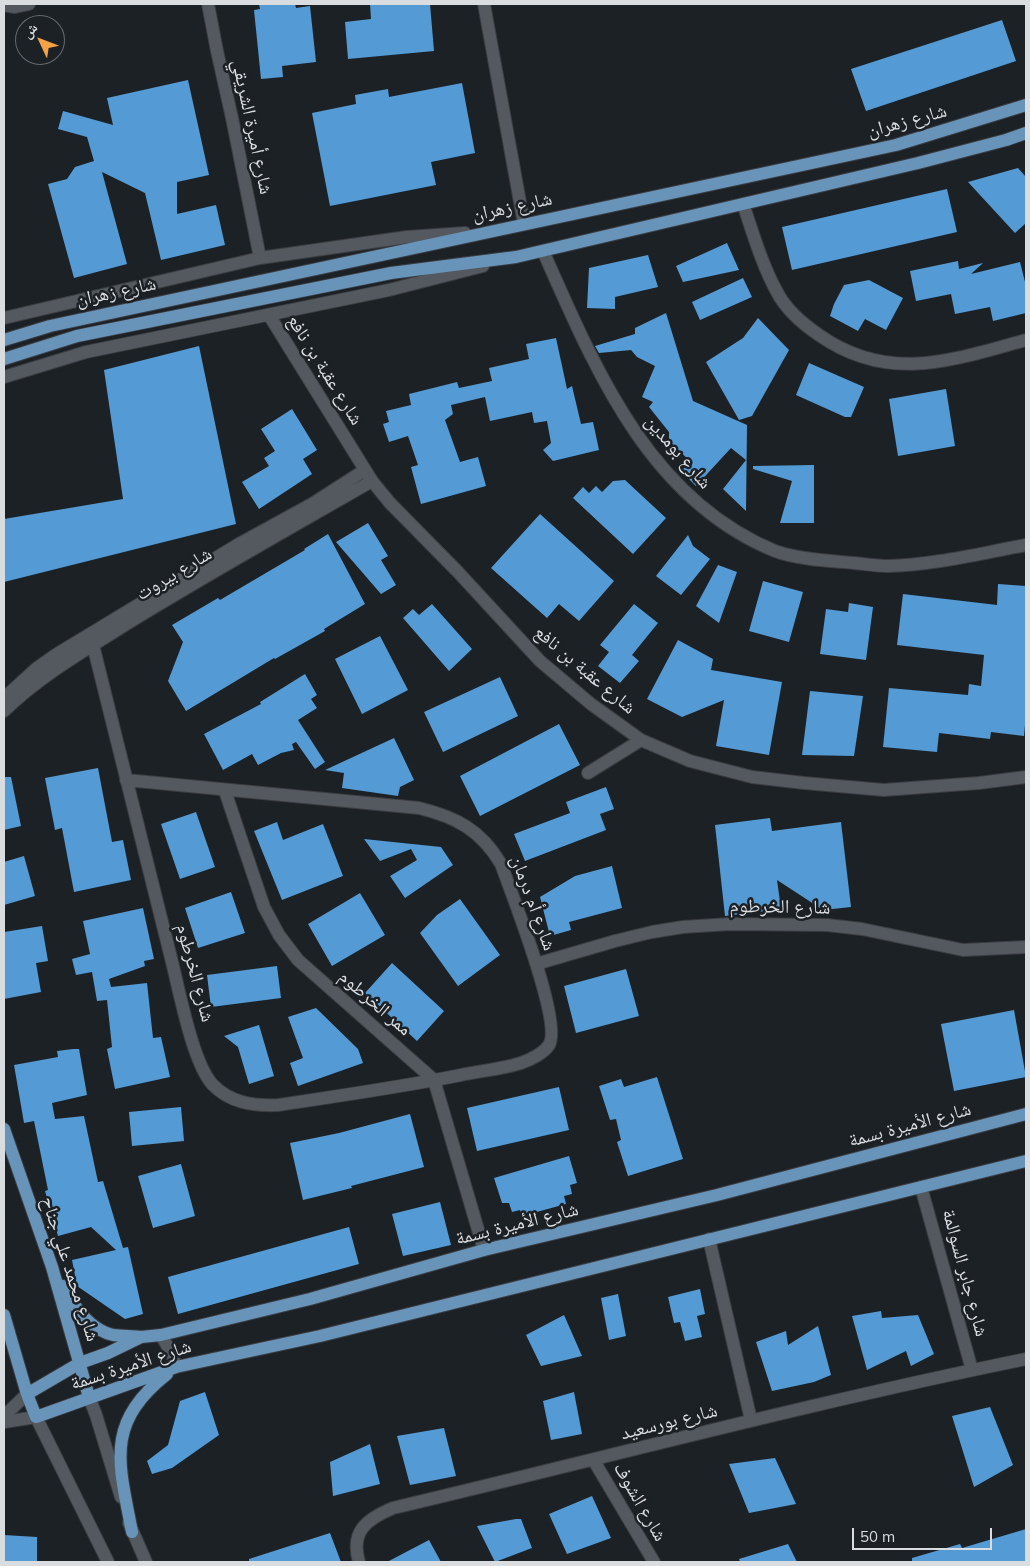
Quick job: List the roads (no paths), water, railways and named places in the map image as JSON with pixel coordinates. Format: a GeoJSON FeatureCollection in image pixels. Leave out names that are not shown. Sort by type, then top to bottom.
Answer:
{"type":"FeatureCollection","features":[{"type":"Feature","properties":{"kind":"main road","name":"شارع زهران"},"geometry":{"type":"LineString","coordinates":[[4,340],[50,326],[896,145],[1026,105]]}},
{"type":"Feature","properties":{"kind":"main road","name":"شارع زهران"},"geometry":{"type":"LineString","coordinates":[[4,359],[77,336],[391,273],[516,257],[918,163],[1026,133]]}},
{"type":"Feature","properties":{"kind":"main road","name":"شارع الأميرة بسمة"},"geometry":{"type":"LineString","coordinates":[[27,1394],[80,1363],[108,1353],[141,1337],[161,1335],[310,1299],[484,1250],[717,1195],[1026,1114]]}},
{"type":"Feature","properties":{"kind":"main road","name":"شارع محمد علي جناح"},"geometry":{"type":"LineString","coordinates":[[4,1129],[52,1267],[89,1397]]}},
{"type":"Feature","properties":{"kind":"main road","name":"شارع الأميرة بسمة"},"geometry":{"type":"LineString","coordinates":[[36,1417],[176,1367],[320,1336],[1026,1161]]}},
{"type":"Feature","properties":{"kind":"main road"},"geometry":{"type":"LineString","coordinates":[[52,1267],[78,1310],[99,1328],[112,1334],[141,1337]]}},
{"type":"Feature","properties":{"kind":"main road"},"geometry":{"type":"LineString","coordinates":[[4,1315],[27,1394],[36,1417]]}},
{"type":"Feature","properties":{"kind":"main road"},"geometry":{"type":"LineString","coordinates":[[132,1532],[120,1464],[120,1442],[135,1405],[151,1386],[176,1367]]}},
{"type":"Feature","properties":{"kind":"street"},"geometry":{"type":"LineString","coordinates":[[4,5],[15,7],[29,4]]}},
{"type":"Feature","properties":{"kind":"street","name":"شارع أميرة الشريقي"},"geometry":{"type":"LineString","coordinates":[[208,4],[260,258]]}},
{"type":"Feature","properties":{"kind":"street"},"geometry":{"type":"LineString","coordinates":[[484,4],[524,224]]}},
{"type":"Feature","properties":{"kind":"street"},"geometry":{"type":"LineString","coordinates":[[743,204],[765,264],[785,305],[810,329],[844,350],[884,363],[928,363],[956,358],[1026,340]]}},
{"type":"Feature","properties":{"kind":"street"},"geometry":{"type":"LineString","coordinates":[[4,318],[260,258],[407,237],[485,232]]}},
{"type":"Feature","properties":{"kind":"street","name":"شارع بومدين"},"geometry":{"type":"LineString","coordinates":[[543,251],[597,370],[644,445],[681,489],[705,510],[738,534],[777,552],[819,560],[887,566],[927,562],[1026,545]]}},
{"type":"Feature","properties":{"kind":"street"},"geometry":{"type":"LineString","coordinates":[[4,377],[86,352],[389,290],[516,257]]}},
{"type":"Feature","properties":{"kind":"street","name":"شارع عقبة بن نافع"},"geometry":{"type":"LineString","coordinates":[[269,315],[369,476],[390,503],[458,572],[540,661],[591,704],[641,740],[690,761],[752,777],[804,783],[884,790],[979,783],[1026,777]]}},
{"type":"Feature","properties":{"kind":"street","name":"شارع بيروت"},"geometry":{"type":"LineString","coordinates":[[4,698],[39,673],[93,645],[190,580],[239,544],[312,504],[369,476]]}},
{"type":"Feature","properties":{"kind":"street","name":"شارع بيروت"},"geometry":{"type":"LineString","coordinates":[[4,711],[57,654],[190,580]]}},
{"type":"Feature","properties":{"kind":"street","name":"شارع الخرطوم"},"geometry":{"type":"LineString","coordinates":[[93,645],[196,1053],[203,1071],[212,1083],[224,1094],[240,1103],[256,1106],[278,1105],[434,1080]]}},
{"type":"Feature","properties":{"kind":"street"},"geometry":{"type":"LineString","coordinates":[[588,773],[641,740]]}},
{"type":"Feature","properties":{"kind":"street","name":"شارع أم درمان"},"geometry":{"type":"LineString","coordinates":[[126,780],[225,791],[419,808],[444,814],[462,823],[478,835],[492,849],[501,864],[536,964],[553,1031],[550,1045],[539,1054],[521,1063],[434,1080]]}},
{"type":"Feature","properties":{"kind":"street","name":"ممر الخرطوم"},"geometry":{"type":"LineString","coordinates":[[225,791],[264,907],[279,935],[298,960],[434,1080]]}},
{"type":"Feature","properties":{"kind":"street","name":"شارع الخرطوم"},"geometry":{"type":"LineString","coordinates":[[536,964],[652,932],[683,927],[730,924],[827,925],[963,950],[1026,947]]}},
{"type":"Feature","properties":{"kind":"street"},"geometry":{"type":"LineString","coordinates":[[434,1080],[484,1250]]}},
{"type":"Feature","properties":{"kind":"street","name":"شارع جابر السوالمة"},"geometry":{"type":"LineString","coordinates":[[921,1187],[972,1370]]}},
{"type":"Feature","properties":{"kind":"street"},"geometry":{"type":"LineString","coordinates":[[709,1239],[751,1420]]}},
{"type":"Feature","properties":{"kind":"street"},"geometry":{"type":"LineString","coordinates":[[161,1335],[172,1354],[176,1367]]}},
{"type":"Feature","properties":{"kind":"street","name":"شارع بورسعيد"},"geometry":{"type":"LineString","coordinates":[[359,1562],[356,1553],[356,1538],[363,1526],[376,1515],[393,1508],[751,1420],[1026,1359]]}},
{"type":"Feature","properties":{"kind":"street"},"geometry":{"type":"LineString","coordinates":[[4,1416],[27,1394]]}},
{"type":"Feature","properties":{"kind":"street","name":"شارع محمد علي جناح"},"geometry":{"type":"LineString","coordinates":[[89,1397],[132,1532],[146,1562]]}},
{"type":"Feature","properties":{"kind":"street"},"geometry":{"type":"LineString","coordinates":[[4,1422],[36,1417],[108,1562]]}},
{"type":"Feature","properties":{"kind":"street","name":"شارع الشوف"},"geometry":{"type":"LineString","coordinates":[[594,1460],[654,1562]]}}]}
